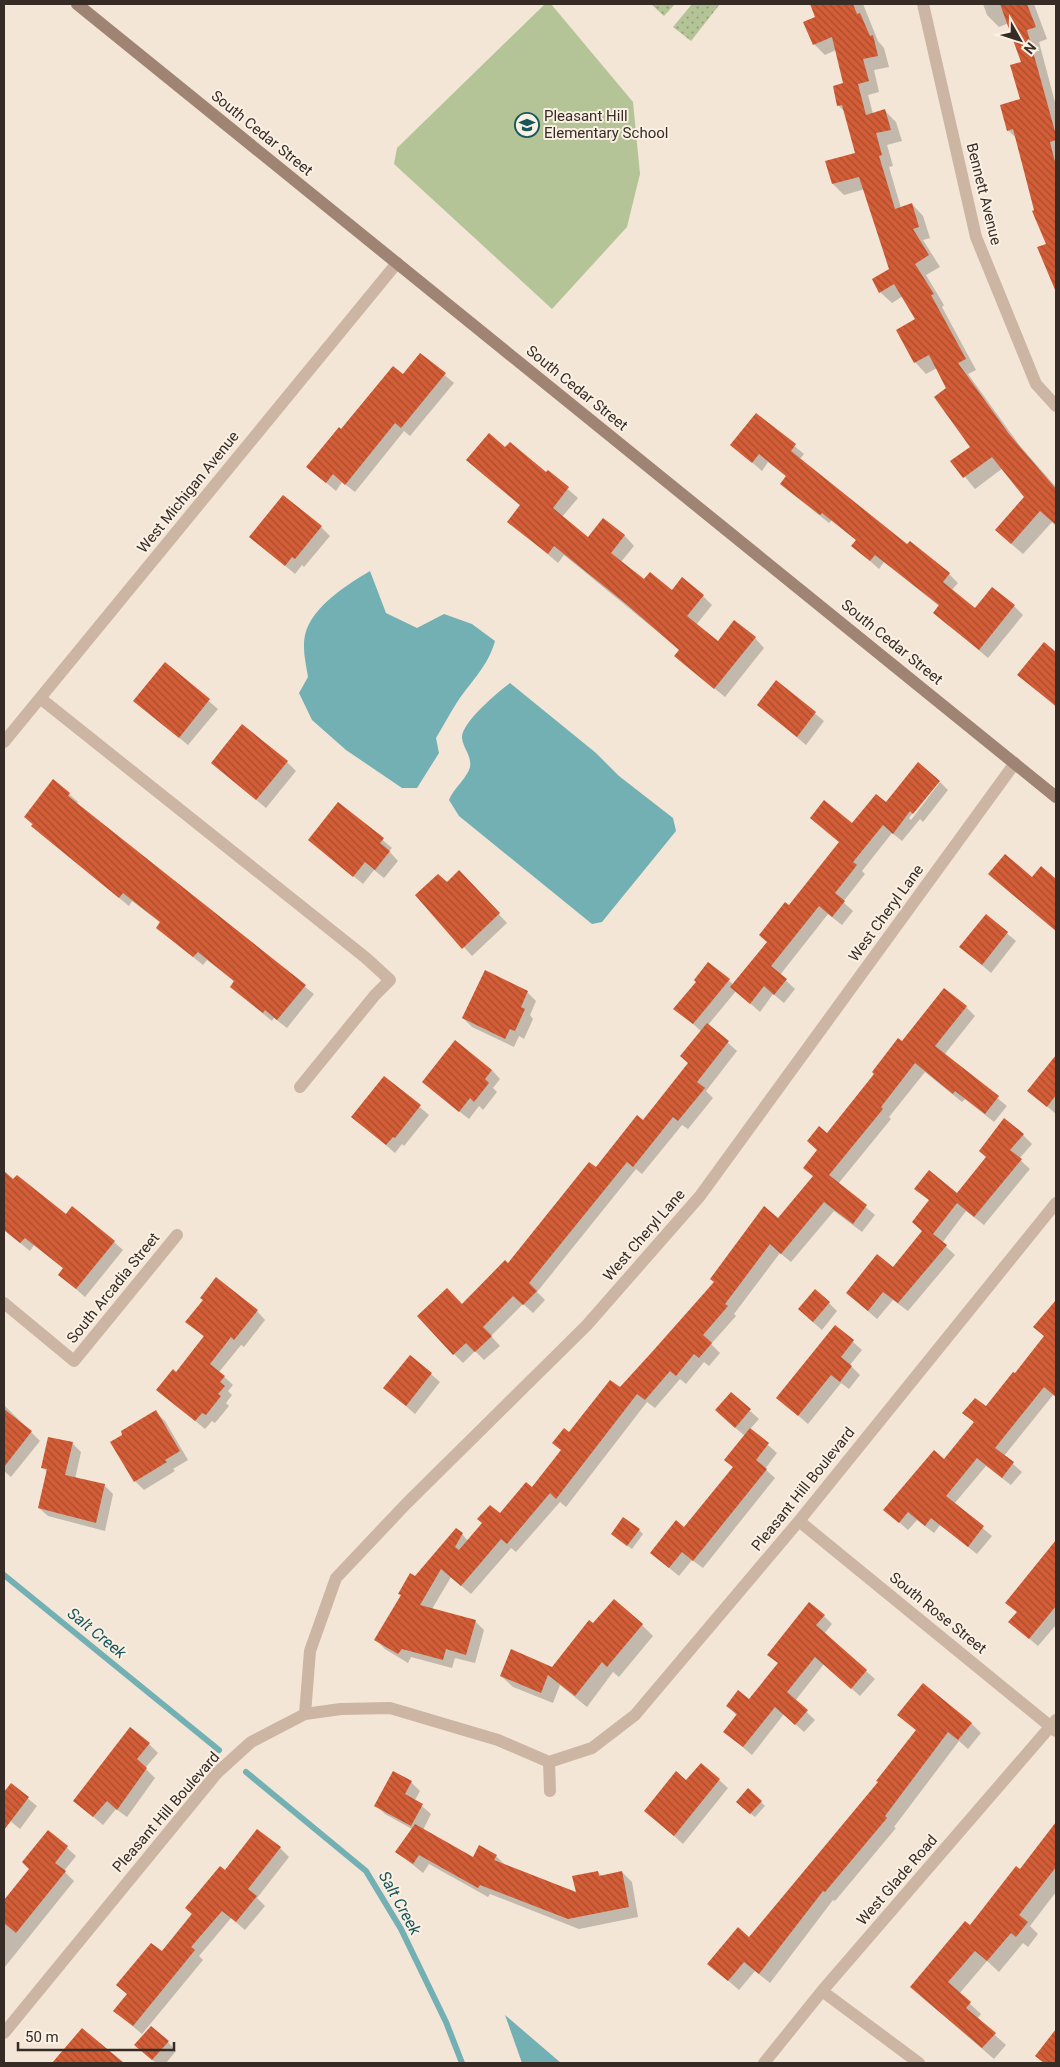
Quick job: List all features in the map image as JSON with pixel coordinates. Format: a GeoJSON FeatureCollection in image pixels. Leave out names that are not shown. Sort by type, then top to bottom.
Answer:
{"type":"FeatureCollection","features":[{"type":"Feature","properties":{"kind":"street","name":"South Cedar Street"},"geometry":{"type":"LineString","coordinates":[[77,4],[1056,797]]}},
{"type":"Feature","properties":{"kind":"street","name":"Bennett Avenue"},"geometry":{"type":"LineString","coordinates":[[923,4],[976,237],[1036,384],[1056,406]]}},
{"type":"Feature","properties":{"kind":"street","name":"West Michigan Avenue"},"geometry":{"type":"LineString","coordinates":[[4,742],[397,263]]}},
{"type":"Feature","properties":{"kind":"street"},"geometry":{"type":"LineString","coordinates":[[40,698],[366,958],[390,980],[375,995],[300,1087]]}},
{"type":"Feature","properties":{"kind":"street","name":"West Cheryl Lane"},"geometry":{"type":"LineString","coordinates":[[305,1714],[310,1651],[336,1578],[406,1504],[587,1325],[700,1196],[1015,763]]}},
{"type":"Feature","properties":{"kind":"street","name":"Pleasant Hill Boulevard"},"geometry":{"type":"LineString","coordinates":[[4,2033],[217,1774],[251,1742],[305,1714],[341,1708],[390,1708],[498,1740],[549,1762],[592,1748],[635,1715],[799,1521],[1056,1204]]}},
{"type":"Feature","properties":{"kind":"street","name":"South Arcadia Street"},"geometry":{"type":"LineString","coordinates":[[4,1303],[74,1361],[177,1235]]}},
{"type":"Feature","properties":{"kind":"street","name":"South Rose Street"},"geometry":{"type":"LineString","coordinates":[[799,1521],[1054,1726]]}},
{"type":"Feature","properties":{"kind":"street","name":"West Glade Road"},"geometry":{"type":"LineString","coordinates":[[764,2063],[822,1991],[1054,1726]]}},
{"type":"Feature","properties":{"kind":"street"},"geometry":{"type":"LineString","coordinates":[[549,1762],[550,1791]]}},
{"type":"Feature","properties":{"kind":"street"},"geometry":{"type":"LineString","coordinates":[[822,1991],[919,2063]]}},
{"type":"Feature","properties":{"kind":"green space"},"geometry":{"type":"Polygon","coordinates":[[[545,4],[551,4],[633,102],[640,174],[627,227],[552,309],[394,164],[397,148],[545,4]]]}},
{"type":"Feature","properties":{"kind":"green space"},"geometry":{"type":"Polygon","coordinates":[[[651,4],[675,4],[664,16],[651,4]]]}},
{"type":"Feature","properties":{"kind":"green space"},"geometry":{"type":"Polygon","coordinates":[[[692,4],[720,4],[691,41],[673,27],[692,4]]]}},
{"type":"Feature","properties":{"kind":"water"},"geometry":{"type":"Polygon","coordinates":[[[370,571],[386,613],[417,628],[444,614],[472,624],[495,641],[488,659],[456,704],[436,738],[439,753],[417,788],[402,788],[346,750],[312,720],[299,693],[308,677],[304,646],[309,624],[332,597],[370,571]]]}},
{"type":"Feature","properties":{"kind":"water"},"geometry":{"type":"Polygon","coordinates":[[[510,683],[596,753],[619,776],[673,818],[676,831],[602,922],[592,924],[459,816],[449,800],[470,767],[470,759],[462,738],[467,724],[481,708],[510,683]]]}},
{"type":"Feature","properties":{"kind":"water"},"geometry":{"type":"Polygon","coordinates":[[[505,2015],[561,2063],[522,2063],[505,2015]]]}},
{"type":"Feature","properties":{"kind":"building"},"geometry":{"type":"Polygon","coordinates":[[[810,4],[853,4],[857,14],[860,13],[870,36],[873,35],[878,56],[863,59],[869,81],[858,84],[866,115],[885,109],[891,130],[876,133],[882,155],[879,156],[895,209],[912,203],[919,227],[913,229],[929,255],[915,264],[934,294],[931,295],[966,359],[958,363],[1009,434],[1056,489],[1056,525],[1040,511],[1011,544],[995,530],[1024,497],[992,457],[963,478],[950,461],[970,447],[934,397],[946,388],[929,355],[914,363],[896,330],[915,319],[894,284],[879,293],[872,279],[889,269],[859,177],[832,184],[825,161],[855,153],[842,105],[837,106],[833,86],[843,83],[832,37],[813,45],[803,22],[815,17],[810,4]]]}},
{"type":"Feature","properties":{"kind":"building"},"geometry":{"type":"Polygon","coordinates":[[[1000,4],[1027,4],[1036,27],[1027,30],[1056,135],[1056,140],[1050,142],[1056,166],[1056,292],[1037,247],[1046,244],[1032,211],[1034,210],[1013,129],[1007,131],[1000,105],[1020,99],[1010,65],[1021,62],[1000,4]]]}},
{"type":"Feature","properties":{"kind":"building"},"geometry":{"type":"Polygon","coordinates":[[[420,353],[446,373],[401,428],[395,423],[345,485],[333,474],[326,483],[306,467],[339,427],[341,429],[393,366],[403,374],[420,353]]]}},
{"type":"Feature","properties":{"kind":"building"},"geometry":{"type":"Polygon","coordinates":[[[756,413],[796,444],[791,451],[907,544],[910,541],[950,573],[943,582],[975,608],[992,587],[1015,605],[979,650],[933,613],[939,605],[875,555],[870,561],[851,546],[856,540],[822,513],[820,515],[780,484],[786,476],[759,454],[752,463],[730,445],[756,413]]]}},
{"type":"Feature","properties":{"kind":"building"},"geometry":{"type":"Polygon","coordinates":[[[489,433],[505,447],[510,442],[546,472],[548,470],[569,487],[553,508],[588,537],[603,518],[625,535],[611,553],[644,579],[650,572],[672,590],[682,577],[704,595],[687,616],[718,641],[734,620],[756,637],[714,689],[674,656],[679,650],[625,603],[554,546],[548,554],[507,522],[520,505],[466,460],[489,433]]]}},
{"type":"Feature","properties":{"kind":"building"},"geometry":{"type":"Polygon","coordinates":[[[283,495],[322,526],[295,559],[292,557],[285,566],[249,537],[283,495]]]}},
{"type":"Feature","properties":{"kind":"building"},"geometry":{"type":"Polygon","coordinates":[[[1044,642],[1056,652],[1056,706],[1017,675],[1044,642]]]}},
{"type":"Feature","properties":{"kind":"building"},"geometry":{"type":"Polygon","coordinates":[[[165,662],[210,699],[179,738],[133,701],[165,662]]]}},
{"type":"Feature","properties":{"kind":"building"},"geometry":{"type":"Polygon","coordinates":[[[776,680],[816,712],[797,737],[757,705],[776,680]]]}},
{"type":"Feature","properties":{"kind":"building"},"geometry":{"type":"Polygon","coordinates":[[[242,724],[288,761],[256,800],[211,763],[242,724]]]}},
{"type":"Feature","properties":{"kind":"building"},"geometry":{"type":"Polygon","coordinates":[[[918,762],[940,781],[913,814],[910,811],[893,834],[883,825],[853,862],[857,865],[835,893],[845,901],[832,917],[819,906],[771,966],[787,979],[774,995],[764,986],[750,1004],[730,987],[767,942],[759,935],[785,902],[789,905],[839,842],[810,818],[824,800],[852,823],[876,794],[886,802],[918,762]]]}},
{"type":"Feature","properties":{"kind":"building"},"geometry":{"type":"Polygon","coordinates":[[[53,779],[70,793],[68,796],[306,985],[277,1020],[265,1010],[263,1013],[230,987],[234,981],[198,952],[193,957],[156,928],[160,922],[123,893],[119,898],[31,826],[33,824],[24,817],[53,779]]]}},
{"type":"Feature","properties":{"kind":"building"},"geometry":{"type":"Polygon","coordinates":[[[338,802],[384,838],[380,843],[390,851],[375,870],[365,862],[353,877],[308,840],[338,802]]]}},
{"type":"Feature","properties":{"kind":"building"},"geometry":{"type":"Polygon","coordinates":[[[1005,854],[1032,877],[1041,866],[1056,879],[1056,931],[988,874],[1005,854]]]}},
{"type":"Feature","properties":{"kind":"building"},"geometry":{"type":"Polygon","coordinates":[[[459,870],[500,913],[462,949],[415,895],[438,874],[447,882],[459,870]]]}},
{"type":"Feature","properties":{"kind":"building"},"geometry":{"type":"Polygon","coordinates":[[[986,914],[1008,932],[982,965],[959,947],[986,914]]]}},
{"type":"Feature","properties":{"kind":"building"},"geometry":{"type":"Polygon","coordinates":[[[708,962],[730,979],[693,1024],[673,1009],[696,982],[694,980],[708,962]]]}},
{"type":"Feature","properties":{"kind":"building"},"geometry":{"type":"Polygon","coordinates":[[[485,970],[528,991],[521,1007],[525,1009],[515,1031],[510,1029],[505,1039],[462,1018],[485,970]]]}},
{"type":"Feature","properties":{"kind":"building"},"geometry":{"type":"Polygon","coordinates":[[[944,988],[967,1006],[935,1046],[999,1096],[985,1114],[955,1091],[953,1094],[915,1063],[881,1107],[883,1109],[829,1175],[867,1205],[853,1224],[824,1202],[781,1254],[770,1244],[725,1304],[728,1306],[703,1335],[712,1343],[699,1358],[694,1354],[676,1376],[670,1371],[645,1400],[637,1394],[556,1499],[550,1493],[507,1544],[501,1539],[461,1586],[441,1569],[420,1605],[476,1620],[466,1655],[446,1649],[443,1660],[402,1649],[398,1654],[374,1640],[401,1595],[398,1594],[410,1573],[415,1576],[456,1528],[463,1533],[455,1547],[459,1550],[482,1523],[477,1519],[490,1505],[500,1513],[526,1482],[532,1487],[561,1450],[552,1443],[564,1428],[569,1432],[610,1380],[620,1387],[652,1352],[714,1282],[710,1279],[764,1206],[778,1218],[813,1176],[803,1168],[817,1150],[807,1141],[819,1126],[827,1133],[874,1074],[872,1072],[898,1038],[902,1041],[944,988]]]}},
{"type":"Feature","properties":{"kind":"building"},"geometry":{"type":"Polygon","coordinates":[[[707,1023],[729,1041],[697,1082],[705,1088],[678,1121],[673,1117],[633,1167],[627,1162],[529,1283],[537,1291],[523,1305],[513,1296],[483,1327],[492,1336],[475,1352],[466,1343],[453,1355],[417,1316],[447,1288],[462,1304],[505,1260],[508,1263],[589,1162],[596,1167],[637,1115],[643,1120],[688,1063],[680,1056],[707,1023]]]}},
{"type":"Feature","properties":{"kind":"building"},"geometry":{"type":"Polygon","coordinates":[[[455,1040],[492,1070],[485,1079],[489,1083],[474,1102],[470,1098],[459,1112],[422,1082],[455,1040]]]}},
{"type":"Feature","properties":{"kind":"building"},"geometry":{"type":"Polygon","coordinates":[[[1056,1055],[1056,1095],[1047,1107],[1027,1091],[1056,1055]]]}},
{"type":"Feature","properties":{"kind":"building"},"geometry":{"type":"Polygon","coordinates":[[[384,1076],[421,1105],[395,1138],[393,1137],[386,1145],[351,1117],[384,1076]]]}},
{"type":"Feature","properties":{"kind":"building"},"geometry":{"type":"Polygon","coordinates":[[[1004,1118],[1024,1134],[1010,1150],[1022,1159],[974,1217],[957,1203],[933,1234],[947,1245],[898,1303],[883,1292],[868,1311],[846,1293],[877,1254],[893,1267],[922,1231],[912,1222],[929,1200],[914,1189],[929,1170],[957,1193],[986,1157],[979,1151],[1004,1118]]]}},
{"type":"Feature","properties":{"kind":"building"},"geometry":{"type":"Polygon","coordinates":[[[4,1171],[13,1179],[17,1175],[66,1214],[72,1206],[115,1241],[76,1289],[58,1275],[63,1268],[25,1238],[20,1243],[4,1230],[4,1171]]]}},
{"type":"Feature","properties":{"kind":"building"},"geometry":{"type":"Polygon","coordinates":[[[216,1277],[258,1310],[234,1340],[231,1337],[210,1364],[225,1376],[220,1382],[225,1386],[218,1394],[221,1396],[206,1415],[202,1413],[195,1421],[156,1390],[173,1369],[176,1372],[204,1336],[185,1322],[203,1300],[200,1298],[216,1277]]]}},
{"type":"Feature","properties":{"kind":"building"},"geometry":{"type":"Polygon","coordinates":[[[815,1289],[830,1302],[813,1322],[798,1309],[815,1289]]]}},
{"type":"Feature","properties":{"kind":"building"},"geometry":{"type":"Polygon","coordinates":[[[1056,1300],[1056,1397],[1044,1387],[995,1448],[1014,1462],[1002,1478],[977,1458],[946,1496],[984,1526],[968,1547],[931,1518],[925,1526],[908,1512],[899,1523],[883,1510],[934,1450],[944,1459],[974,1422],[962,1413],[975,1398],[986,1406],[1013,1372],[1015,1373],[1044,1336],[1033,1327],[1056,1300]]]}},
{"type":"Feature","properties":{"kind":"building"},"geometry":{"type":"Polygon","coordinates":[[[835,1325],[854,1340],[841,1357],[852,1366],[840,1382],[831,1375],[798,1416],[776,1398],[835,1325]]]}},
{"type":"Feature","properties":{"kind":"building"},"geometry":{"type":"Polygon","coordinates":[[[410,1355],[432,1373],[406,1406],[383,1388],[410,1355]]]}},
{"type":"Feature","properties":{"kind":"building"},"geometry":{"type":"Polygon","coordinates":[[[731,1392],[751,1409],[735,1428],[715,1410],[731,1392]]]}},
{"type":"Feature","properties":{"kind":"building"},"geometry":{"type":"Polygon","coordinates":[[[4,1409],[32,1431],[4,1467],[4,1409]]]}},
{"type":"Feature","properties":{"kind":"building"},"geometry":{"type":"Polygon","coordinates":[[[156,1410],[180,1451],[165,1460],[167,1462],[134,1482],[110,1442],[122,1435],[121,1431],[156,1410]]]}},
{"type":"Feature","properties":{"kind":"building"},"geometry":{"type":"Polygon","coordinates":[[[750,1428],[769,1443],[756,1460],[767,1469],[693,1561],[682,1552],[669,1568],[650,1553],[676,1520],[684,1527],[733,1467],[724,1460],[750,1428]]]}},
{"type":"Feature","properties":{"kind":"building"},"geometry":{"type":"Polygon","coordinates":[[[48,1437],[73,1442],[65,1475],[105,1484],[96,1523],[38,1508],[47,1469],[41,1468],[48,1437]]]}},
{"type":"Feature","properties":{"kind":"building"},"geometry":{"type":"Polygon","coordinates":[[[623,1517],[640,1529],[627,1546],[611,1534],[623,1517]]]}},
{"type":"Feature","properties":{"kind":"building"},"geometry":{"type":"Polygon","coordinates":[[[1056,1540],[1056,1606],[1029,1639],[1008,1622],[1017,1612],[1005,1603],[1056,1540]]]}},
{"type":"Feature","properties":{"kind":"building"},"geometry":{"type":"Polygon","coordinates":[[[614,1599],[643,1624],[607,1667],[602,1662],[575,1696],[548,1675],[541,1693],[500,1676],[511,1649],[552,1667],[589,1620],[593,1623],[614,1599]]]}},
{"type":"Feature","properties":{"kind":"building"},"geometry":{"type":"Polygon","coordinates":[[[809,1602],[825,1615],[816,1625],[867,1670],[851,1689],[815,1657],[787,1692],[808,1710],[795,1725],[775,1707],[743,1747],[723,1732],[737,1714],[726,1706],[738,1690],[749,1699],[778,1663],[767,1655],[809,1602]]]}},
{"type":"Feature","properties":{"kind":"building"},"geometry":{"type":"Polygon","coordinates":[[[923,1683],[972,1723],[958,1740],[948,1732],[885,1816],[887,1818],[825,1892],[823,1891],[759,1974],[744,1962],[728,1981],[707,1964],[738,1927],[749,1937],[878,1782],[876,1781],[916,1730],[897,1715],[923,1683]]]}},
{"type":"Feature","properties":{"kind":"building"},"geometry":{"type":"Polygon","coordinates":[[[130,1727],[150,1743],[137,1759],[147,1768],[117,1810],[107,1801],[93,1817],[73,1801],[130,1727]]]}},
{"type":"Feature","properties":{"kind":"building"},"geometry":{"type":"Polygon","coordinates":[[[701,1763],[720,1779],[674,1836],[644,1811],[676,1771],[686,1780],[701,1763]]]}},
{"type":"Feature","properties":{"kind":"building"},"geometry":{"type":"Polygon","coordinates":[[[393,1771],[412,1781],[405,1794],[423,1804],[411,1826],[374,1806],[393,1771]]]}},
{"type":"Feature","properties":{"kind":"building"},"geometry":{"type":"Polygon","coordinates":[[[11,1783],[29,1797],[4,1830],[4,1792],[11,1783]]]}},
{"type":"Feature","properties":{"kind":"building"},"geometry":{"type":"Polygon","coordinates":[[[748,1788],[762,1801],[750,1814],[736,1802],[748,1788]]]}},
{"type":"Feature","properties":{"kind":"building"},"geometry":{"type":"Polygon","coordinates":[[[1056,1822],[1056,1867],[1019,1915],[1028,1922],[1016,1937],[1011,1933],[987,1961],[975,1951],[948,1982],[971,2002],[966,2008],[996,2033],[982,2048],[910,1987],[965,1921],[970,1925],[1016,1866],[1020,1869],[1056,1822]]]}},
{"type":"Feature","properties":{"kind":"building"},"geometry":{"type":"Polygon","coordinates":[[[415,1824],[473,1857],[479,1845],[497,1855],[494,1860],[576,1892],[572,1876],[598,1871],[599,1876],[622,1871],[629,1907],[568,1919],[480,1885],[478,1888],[419,1855],[413,1864],[395,1852],[415,1824]]]}},
{"type":"Feature","properties":{"kind":"building"},"geometry":{"type":"Polygon","coordinates":[[[257,1829],[281,1847],[248,1889],[257,1896],[236,1922],[222,1911],[191,1947],[195,1950],[133,2026],[113,2011],[127,1994],[116,1985],[151,1943],[162,1951],[192,1914],[185,1908],[220,1866],[225,1870],[257,1829]]]}},
{"type":"Feature","properties":{"kind":"building"},"geometry":{"type":"Polygon","coordinates":[[[48,1830],[68,1846],[55,1863],[66,1871],[16,1933],[4,1923],[4,1900],[29,1869],[22,1862],[48,1830]]]}},
{"type":"Feature","properties":{"kind":"building"},"geometry":{"type":"Polygon","coordinates":[[[151,2026],[169,2041],[152,2060],[134,2045],[151,2026]]]}},
{"type":"Feature","properties":{"kind":"building"},"geometry":{"type":"Polygon","coordinates":[[[82,2028],[124,2063],[52,2063],[82,2028]]]}},
{"type":"Feature","properties":{"kind":"building"},"geometry":{"type":"Polygon","coordinates":[[[1056,2029],[1056,2063],[1044,2063],[1035,2056],[1056,2029]]]}},
{"type":"Feature","properties":{"kind":"waterway","name":"Salt Creek"},"geometry":{"type":"LineString","coordinates":[[4,1575],[219,1750]]}},
{"type":"Feature","properties":{"kind":"waterway","name":"Salt Creek"},"geometry":{"type":"LineString","coordinates":[[246,1772],[366,1871],[401,1929],[446,2022],[462,2063]]}},
{"type":"Feature","properties":{"kind":"place","name":"Pleasant Hill Elementary School"},"geometry":{"type":"Point","coordinates":[527,125]}}]}
